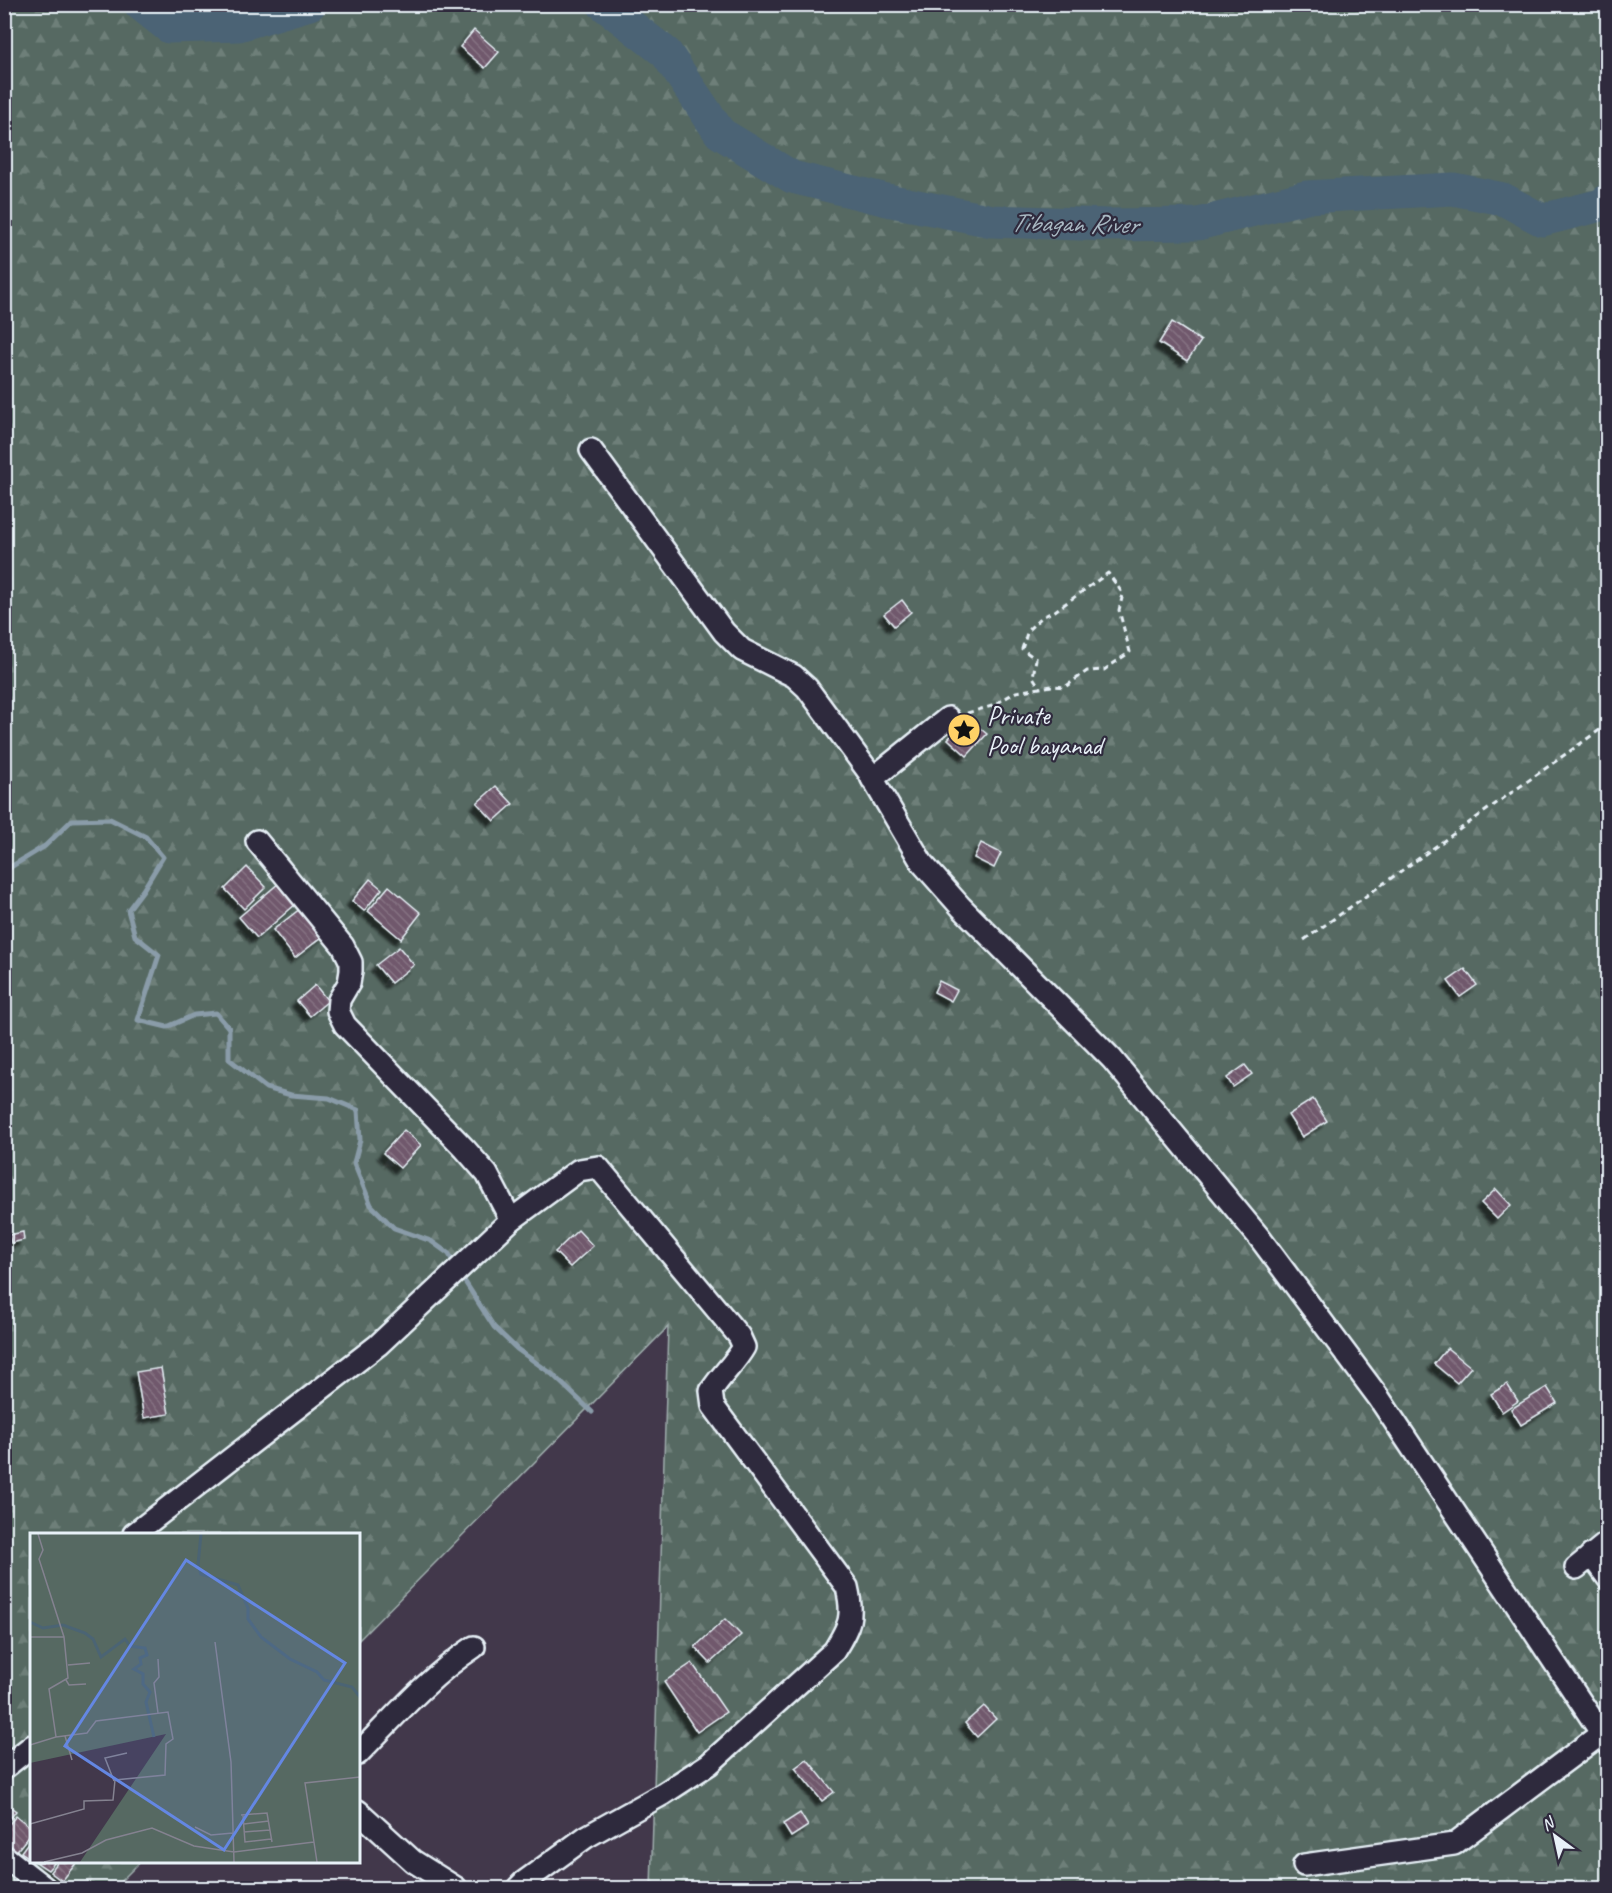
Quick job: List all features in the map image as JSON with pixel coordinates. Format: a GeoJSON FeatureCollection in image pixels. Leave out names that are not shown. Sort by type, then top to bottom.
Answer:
{"type":"FeatureCollection","features":[{"type":"Feature","properties":{"kind":"street"},"geometry":{"type":"LineString","coordinates":[[591,450],[723,632],[742,650],[795,676],[807,688],[872,779],[922,863],[961,907],[1112,1059],[1258,1237],[1379,1398],[1604,1739],[1454,1844],[1304,1865]]}},
{"type":"Feature","properties":{"kind":"street"},"geometry":{"type":"LineString","coordinates":[[872,779],[948,718]]}},
{"type":"Feature","properties":{"kind":"street"},"geometry":{"type":"LineString","coordinates":[[256,841],[343,946],[351,962],[349,983],[339,1000],[338,1011],[345,1025],[487,1174],[511,1220]]}},
{"type":"Feature","properties":{"kind":"street"},"geometry":{"type":"LineString","coordinates":[[135,1533],[378,1345],[511,1220],[579,1170],[598,1167],[606,1174],[739,1336],[744,1347],[736,1362],[720,1377],[711,1391],[713,1406],[847,1587],[852,1608],[845,1632],[834,1651],[709,1764],[663,1794],[586,1837],[518,1888]]}},
{"type":"Feature","properties":{"kind":"street"},"geometry":{"type":"LineString","coordinates":[[1592,1555],[1608,1578]]}},
{"type":"Feature","properties":{"kind":"street"},"geometry":{"type":"LineString","coordinates":[[360,1752],[423,1687],[454,1660],[474,1647]]}},
{"type":"Feature","properties":{"kind":"street"},"geometry":{"type":"LineString","coordinates":[[4,1768],[30,1748]]}},
{"type":"Feature","properties":{"kind":"street"},"geometry":{"type":"LineString","coordinates":[[360,1813],[413,1861],[456,1888]]}},
{"type":"Feature","properties":{"kind":"street"},"geometry":{"type":"LineString","coordinates":[[4,1856],[45,1888]]}},
{"type":"Feature","properties":{"kind":"path"},"geometry":{"type":"LineString","coordinates":[[948,718],[992,706],[1016,692],[1065,687],[1087,670],[1104,670],[1130,652],[1119,610],[1123,594],[1108,573],[1055,611],[1042,617],[1028,630],[1022,649],[1036,659],[1033,677],[1040,688]]}},
{"type":"Feature","properties":{"kind":"path"},"geometry":{"type":"LineString","coordinates":[[1304,940],[1608,724]]}},
{"type":"Feature","properties":{"kind":"green space"},"geometry":{"type":"Polygon","coordinates":[[[5,5],[1607,5],[1607,1888],[651,1888],[668,1327],[360,1639],[360,1533],[30,1533],[30,1863],[139,1863],[114,1888],[5,1888],[5,5]]]}},
{"type":"Feature","properties":{"kind":"building"},"geometry":{"type":"Polygon","coordinates":[[[474,30],[499,52],[485,68],[460,47],[474,30]]]}},
{"type":"Feature","properties":{"kind":"building"},"geometry":{"type":"Polygon","coordinates":[[[1172,322],[1201,341],[1187,361],[1159,343],[1172,322]]]}},
{"type":"Feature","properties":{"kind":"building"},"geometry":{"type":"Polygon","coordinates":[[[902,600],[911,612],[894,626],[884,614],[902,600]]]}},
{"type":"Feature","properties":{"kind":"building"},"geometry":{"type":"Polygon","coordinates":[[[968,718],[987,734],[967,756],[948,739],[968,718]]]}},
{"type":"Feature","properties":{"kind":"building"},"geometry":{"type":"Polygon","coordinates":[[[496,786],[513,804],[494,821],[477,803],[496,786]]]}},
{"type":"Feature","properties":{"kind":"building"},"geometry":{"type":"Polygon","coordinates":[[[981,843],[1001,853],[994,868],[974,858],[981,843]]]}},
{"type":"Feature","properties":{"kind":"building"},"geometry":{"type":"Polygon","coordinates":[[[247,867],[266,887],[244,909],[225,889],[247,867]]]}},
{"type":"Feature","properties":{"kind":"building"},"geometry":{"type":"Polygon","coordinates":[[[370,879],[382,889],[364,911],[352,901],[370,879]]]}},
{"type":"Feature","properties":{"kind":"building"},"geometry":{"type":"Polygon","coordinates":[[[279,883],[297,903],[257,938],[239,917],[279,883]]]}},
{"type":"Feature","properties":{"kind":"building"},"geometry":{"type":"Polygon","coordinates":[[[389,886],[421,913],[401,939],[368,911],[389,886]]]}},
{"type":"Feature","properties":{"kind":"building"},"geometry":{"type":"Polygon","coordinates":[[[305,905],[327,933],[295,958],[273,930],[305,905]]]}},
{"type":"Feature","properties":{"kind":"building"},"geometry":{"type":"Polygon","coordinates":[[[399,947],[414,965],[391,983],[376,965],[399,947]]]}},
{"type":"Feature","properties":{"kind":"building"},"geometry":{"type":"Polygon","coordinates":[[[1465,969],[1477,985],[1460,997],[1448,981],[1465,969]]]}},
{"type":"Feature","properties":{"kind":"building"},"geometry":{"type":"Polygon","coordinates":[[[939,981],[957,990],[951,1001],[934,992],[939,981]]]}},
{"type":"Feature","properties":{"kind":"building"},"geometry":{"type":"Polygon","coordinates":[[[315,985],[328,1001],[310,1016],[297,1001],[315,985]]]}},
{"type":"Feature","properties":{"kind":"building"},"geometry":{"type":"Polygon","coordinates":[[[1245,1065],[1252,1074],[1233,1087],[1227,1078],[1245,1065]]]}},
{"type":"Feature","properties":{"kind":"building"},"geometry":{"type":"Polygon","coordinates":[[[1313,1099],[1327,1121],[1302,1137],[1288,1115],[1313,1099]]]}},
{"type":"Feature","properties":{"kind":"building"},"geometry":{"type":"Polygon","coordinates":[[[404,1130],[421,1145],[400,1168],[383,1153],[404,1130]]]}},
{"type":"Feature","properties":{"kind":"building"},"geometry":{"type":"Polygon","coordinates":[[[1496,1189],[1511,1205],[1497,1219],[1481,1203],[1496,1189]]]}},
{"type":"Feature","properties":{"kind":"building"},"geometry":{"type":"Polygon","coordinates":[[[578,1230],[593,1246],[570,1267],[555,1252],[578,1230]]]}},
{"type":"Feature","properties":{"kind":"building"},"geometry":{"type":"Polygon","coordinates":[[[23,1232],[24,1240],[11,1243],[9,1235],[23,1232]]]}},
{"type":"Feature","properties":{"kind":"building"},"geometry":{"type":"Polygon","coordinates":[[[1447,1348],[1471,1367],[1457,1383],[1434,1364],[1447,1348]]]}},
{"type":"Feature","properties":{"kind":"building"},"geometry":{"type":"Polygon","coordinates":[[[161,1368],[169,1414],[144,1418],[136,1372],[161,1368]]]}},
{"type":"Feature","properties":{"kind":"building"},"geometry":{"type":"Polygon","coordinates":[[[1507,1384],[1518,1401],[1502,1412],[1491,1394],[1507,1384]]]}},
{"type":"Feature","properties":{"kind":"building"},"geometry":{"type":"Polygon","coordinates":[[[1547,1387],[1557,1403],[1521,1425],[1511,1409],[1547,1387]]]}},
{"type":"Feature","properties":{"kind":"building"},"geometry":{"type":"Polygon","coordinates":[[[725,1619],[741,1635],[710,1663],[695,1647],[725,1619]]]}},
{"type":"Feature","properties":{"kind":"building"},"geometry":{"type":"Polygon","coordinates":[[[692,1663],[726,1712],[697,1732],[664,1682],[692,1663]]]}},
{"type":"Feature","properties":{"kind":"building"},"geometry":{"type":"Polygon","coordinates":[[[984,1706],[996,1719],[977,1737],[965,1723],[984,1706]]]}},
{"type":"Feature","properties":{"kind":"building"},"geometry":{"type":"Polygon","coordinates":[[[807,1759],[834,1792],[822,1801],[795,1768],[807,1759]]]}},
{"type":"Feature","properties":{"kind":"building"},"geometry":{"type":"Polygon","coordinates":[[[4,1803],[16,1811],[4,1827],[4,1803]]]}},
{"type":"Feature","properties":{"kind":"building"},"geometry":{"type":"Polygon","coordinates":[[[800,1813],[808,1826],[791,1837],[783,1824],[800,1813]]]}},
{"type":"Feature","properties":{"kind":"building"},"geometry":{"type":"Polygon","coordinates":[[[16,1816],[30,1826],[30,1834],[15,1853],[4,1844],[4,1830],[16,1816]]]}},
{"type":"Feature","properties":{"kind":"building"},"geometry":{"type":"Polygon","coordinates":[[[30,1840],[30,1858],[21,1852],[30,1840]]]}},
{"type":"Feature","properties":{"kind":"building"},"geometry":{"type":"Polygon","coordinates":[[[38,1863],[54,1863],[48,1870],[38,1863]]]}},
{"type":"Feature","properties":{"kind":"building"},"geometry":{"type":"Polygon","coordinates":[[[57,1863],[76,1863],[62,1881],[50,1872],[57,1863]]]}},
{"type":"Feature","properties":{"kind":"waterway","name":"Tibagan River"},"geometry":{"type":"LineString","coordinates":[[140,4],[169,27],[239,25],[310,4]]}},
{"type":"Feature","properties":{"kind":"waterway","name":"Tibagan River"},"geometry":{"type":"LineString","coordinates":[[603,4],[666,53],[720,133],[792,177],[887,200],[992,221],[1108,225],[1198,224],[1306,197],[1453,189],[1503,199],[1542,220],[1601,205],[1608,200]]}},
{"type":"Feature","properties":{"kind":"waterway"},"geometry":{"type":"LineString","coordinates":[[4,871],[45,846],[72,820],[110,819],[146,837],[163,857],[128,910],[135,936],[159,955],[138,1020],[167,1027],[194,1015],[216,1013],[229,1028],[229,1059],[266,1088],[291,1095],[329,1098],[358,1110],[360,1140],[354,1163],[371,1205],[394,1228],[431,1241],[449,1254],[455,1266]]}},
{"type":"Feature","properties":{"kind":"waterway"},"geometry":{"type":"LineString","coordinates":[[460,1274],[494,1327],[517,1349],[552,1374],[592,1412]]}},
{"type":"Feature","properties":{"kind":"place","name":"Private Pool bayanad"},"geometry":{"type":"Point","coordinates":[964,730]}}]}
